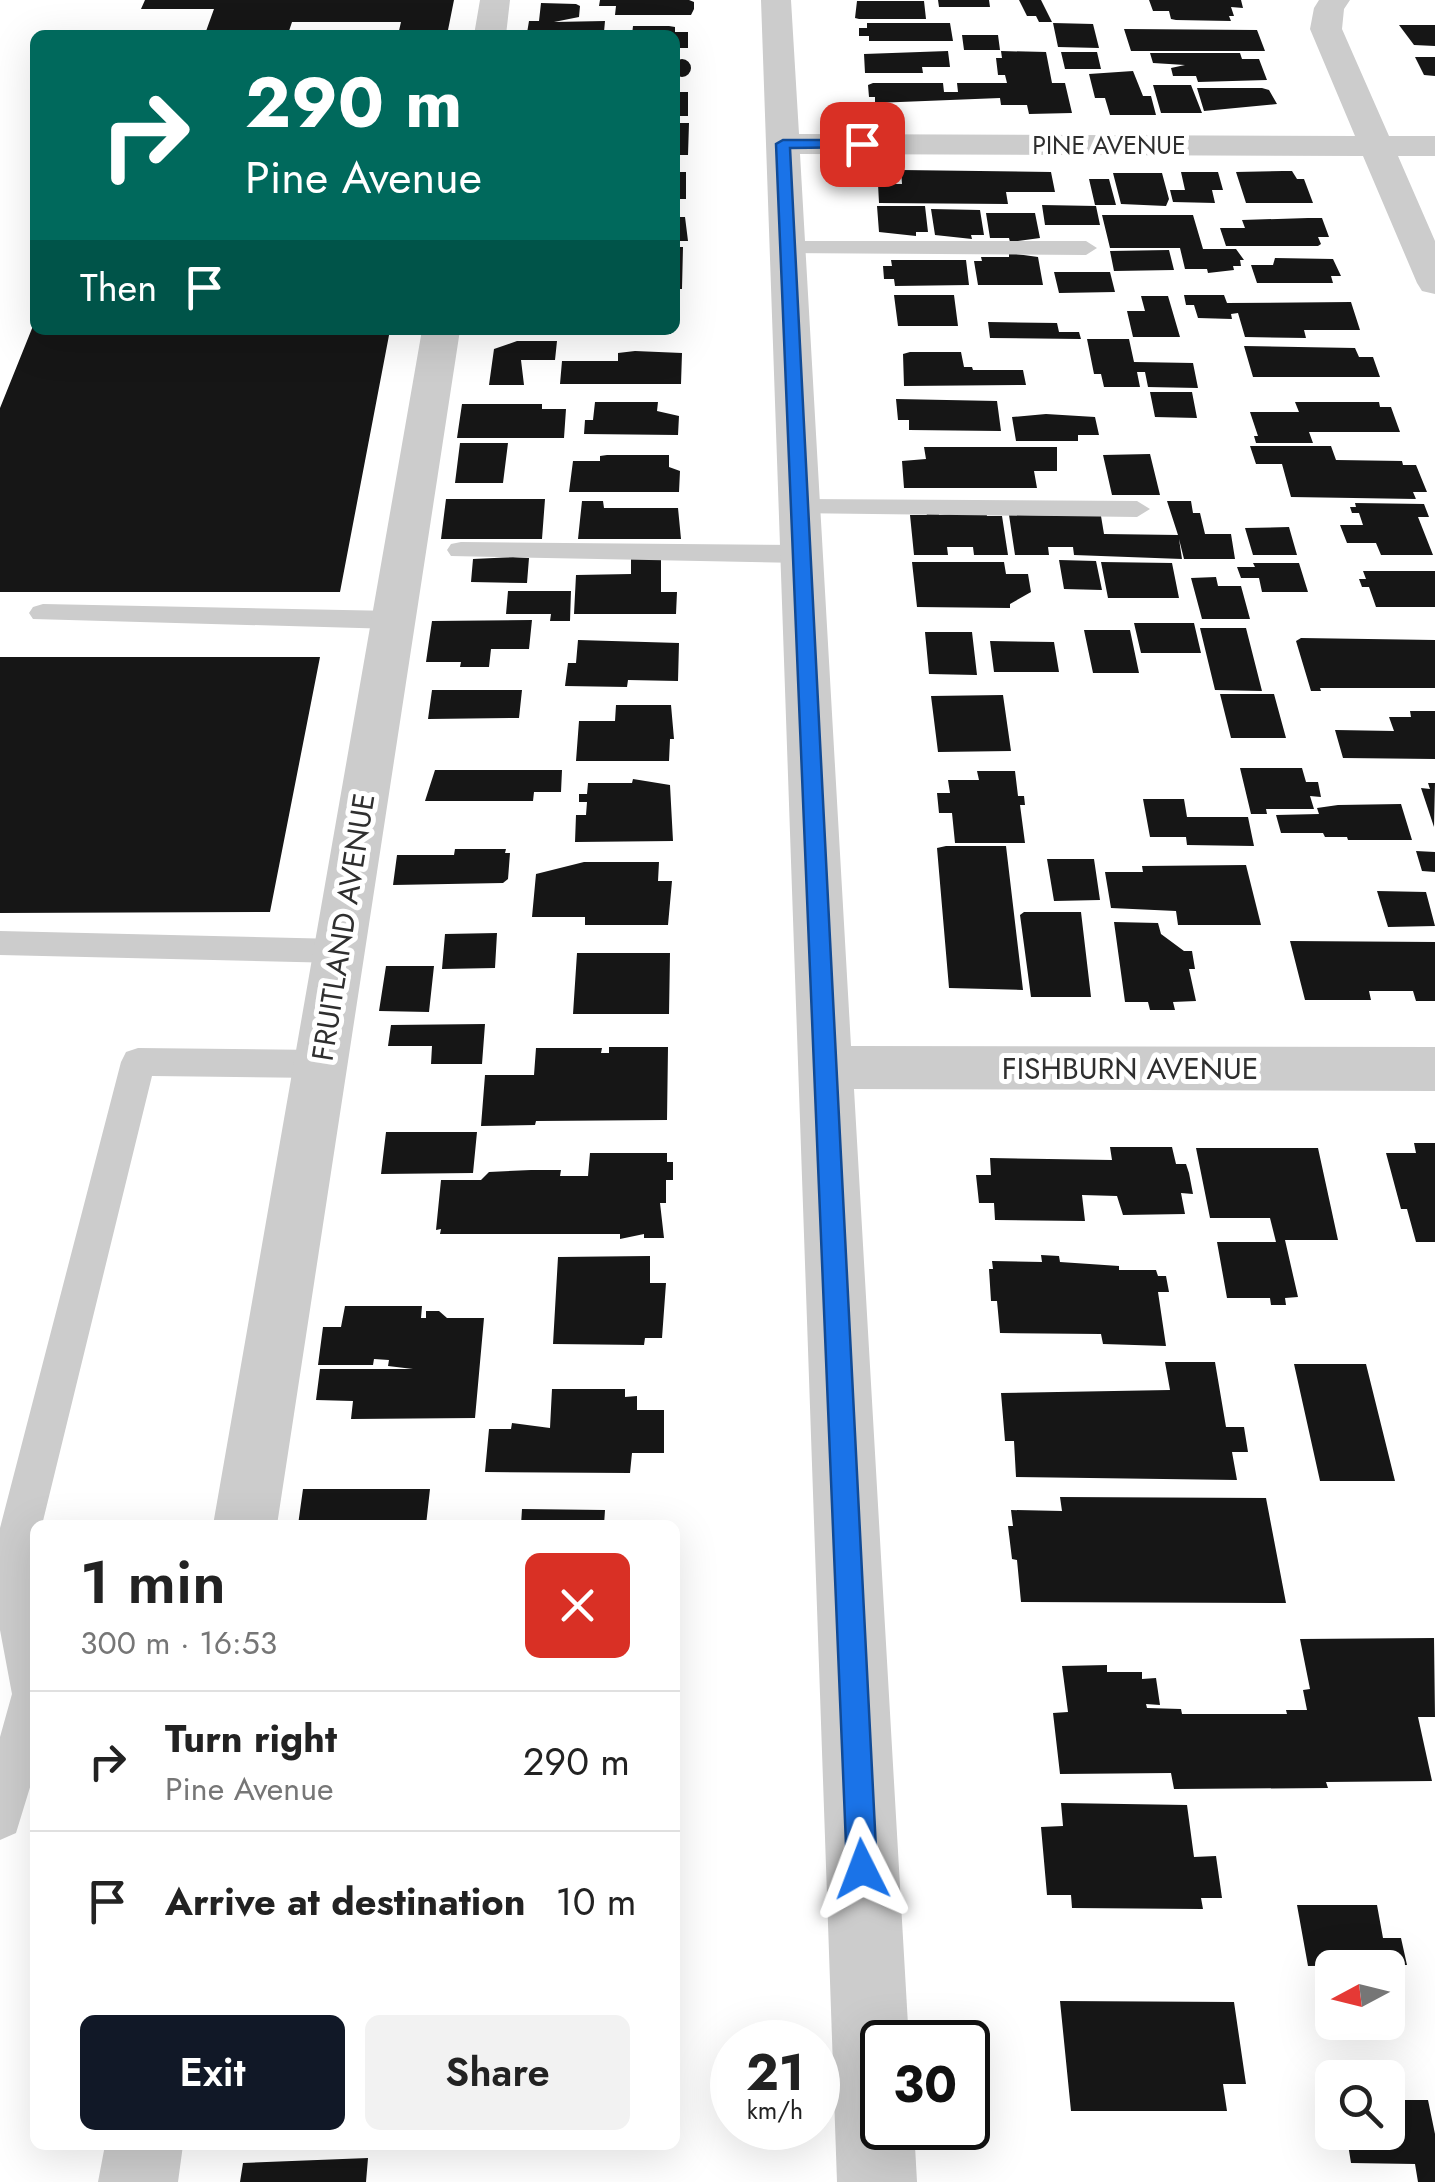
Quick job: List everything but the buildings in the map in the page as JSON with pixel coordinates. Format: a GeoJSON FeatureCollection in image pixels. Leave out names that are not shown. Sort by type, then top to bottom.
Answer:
{"type":"FeatureCollection","features":[{"type":"Feature","properties":{"kind":"street"},"geometry":{"type":"LineString","coordinates":[[491,30],[495,0]]}},
{"type":"Feature","properties":{"kind":"street"},"geometry":{"type":"LineString","coordinates":[[776,0],[877,2182]]}},
{"type":"Feature","properties":{"kind":"street"},"geometry":{"type":"LineString","coordinates":[[1335,0],[1329,8],[1326,30],[1435,283]]}},
{"type":"Feature","properties":{"kind":"street","name":"PINE AVENUE"},"geometry":{"type":"LineString","coordinates":[[783,144],[1435,146]]}},
{"type":"Feature","properties":{"kind":"street","name":"FRUITLAND AVENUE"},"geometry":{"type":"LineString","coordinates":[[247,1520],[440,335]]}},
{"type":"Feature","properties":{"kind":"street","name":"FISHBURN AVENUE"},"geometry":{"type":"LineString","coordinates":[[826,1067],[1435,1069]]}},
{"type":"Feature","properties":{"kind":"street"},"geometry":{"type":"LineString","coordinates":[[138,2182],[143,2150]]}},
{"type":"Feature","properties":{"kind":"lane"},"geometry":{"type":"LineString","coordinates":[[788,248],[1086,248]]}},
{"type":"Feature","properties":{"kind":"lane"},"geometry":{"type":"LineString","coordinates":[[461,550],[1136,509]]}},
{"type":"Feature","properties":{"kind":"lane"},"geometry":{"type":"LineString","coordinates":[[43,613],[394,620]]}},
{"type":"Feature","properties":{"kind":"lane"},"geometry":{"type":"LineString","coordinates":[[0,943],[339,951]]}},
{"type":"Feature","properties":{"kind":"lane"},"geometry":{"type":"LineString","coordinates":[[30,1672],[10,1570],[138,1062],[321,1064]]}},
{"type":"Feature","properties":{"kind":"lane"},"geometry":{"type":"LineString","coordinates":[[0,1818],[30,1707]]}},
{"type":"Feature","properties":{"kind":"route"},"geometry":{"type":"LineString","coordinates":[[862,144],[783,144],[862,1869]]}}]}
